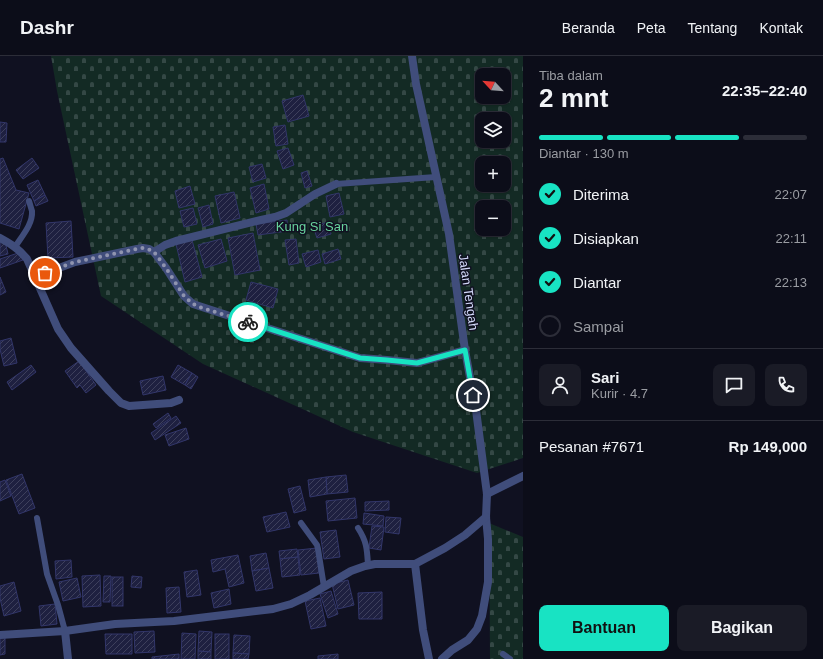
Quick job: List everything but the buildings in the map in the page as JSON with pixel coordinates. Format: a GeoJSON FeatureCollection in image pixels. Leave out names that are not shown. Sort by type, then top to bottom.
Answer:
{"type":"FeatureCollection","features":[{"type":"Feature","properties":{"kind":"street","name":"Jalan Tengah"},"geometry":{"type":"LineString","coordinates":[[412,56],[416,84],[449,234],[465,350],[476,410],[487,494],[486,517],[488,539],[488,582],[482,616],[477,630],[468,640],[452,650],[442,659]]}},
{"type":"Feature","properties":{"kind":"street"},"geometry":{"type":"LineString","coordinates":[[154,252],[165,245],[176,241],[286,213],[315,194],[336,184]]}},
{"type":"Feature","properties":{"kind":"street"},"geometry":{"type":"LineString","coordinates":[[0,238],[20,250],[27,259],[58,329],[71,348],[108,392],[121,403],[130,406],[171,403],[179,400]]}},
{"type":"Feature","properties":{"kind":"street"},"geometry":{"type":"LineString","coordinates":[[35,277],[75,262],[143,248],[154,252],[184,296],[193,304],[202,308],[360,358],[417,363],[465,350]]}},
{"type":"Feature","properties":{"kind":"street"},"geometry":{"type":"LineString","coordinates":[[487,494],[523,476]]}},
{"type":"Feature","properties":{"kind":"street"},"geometry":{"type":"LineString","coordinates":[[0,635],[65,631],[115,624],[174,621],[273,609],[291,604],[351,571],[368,565],[415,564],[445,548],[486,517]]}},
{"type":"Feature","properties":{"kind":"street"},"geometry":{"type":"LineString","coordinates":[[415,564],[429,659]]}},
{"type":"Feature","properties":{"kind":"street"},"geometry":{"type":"LineString","coordinates":[[65,631],[68,659]]}},
{"type":"Feature","properties":{"kind":"lane"},"geometry":{"type":"LineString","coordinates":[[336,184],[436,177]]}},
{"type":"Feature","properties":{"kind":"lane"},"geometry":{"type":"LineString","coordinates":[[15,247],[31,220],[32,211],[29,201]]}},
{"type":"Feature","properties":{"kind":"lane"},"geometry":{"type":"LineString","coordinates":[[37,518],[47,574],[65,631]]}},
{"type":"Feature","properties":{"kind":"lane"},"geometry":{"type":"LineString","coordinates":[[300,522],[317,545],[324,587]]}},
{"type":"Feature","properties":{"kind":"lane"},"geometry":{"type":"LineString","coordinates":[[358,528],[364,537],[368,565]]}},
{"type":"Feature","properties":{"kind":"lane"},"geometry":{"type":"LineString","coordinates":[[503,654],[510,659]]}},
{"type":"Feature","properties":{"kind":"green space","name":"Kung Si San"},"geometry":{"type":"Polygon","coordinates":[[[51,56],[523,56],[523,458],[477,473],[353,432],[203,364],[101,296],[57,91],[51,56]]]}},
{"type":"Feature","properties":{"kind":"green space"},"geometry":{"type":"Polygon","coordinates":[[[489,523],[523,537],[523,659],[490,659],[489,523]]]}},
{"type":"Feature","properties":{"kind":"way so far"},"geometry":{"type":"LineString","coordinates":[[45,273],[75,262],[137,249],[148,249],[154,252],[184,296],[193,304],[248,322]]}},
{"type":"Feature","properties":{"kind":"route"},"geometry":{"type":"LineString","coordinates":[[248,322],[360,358],[417,363],[465,350],[473,395]]}}]}
